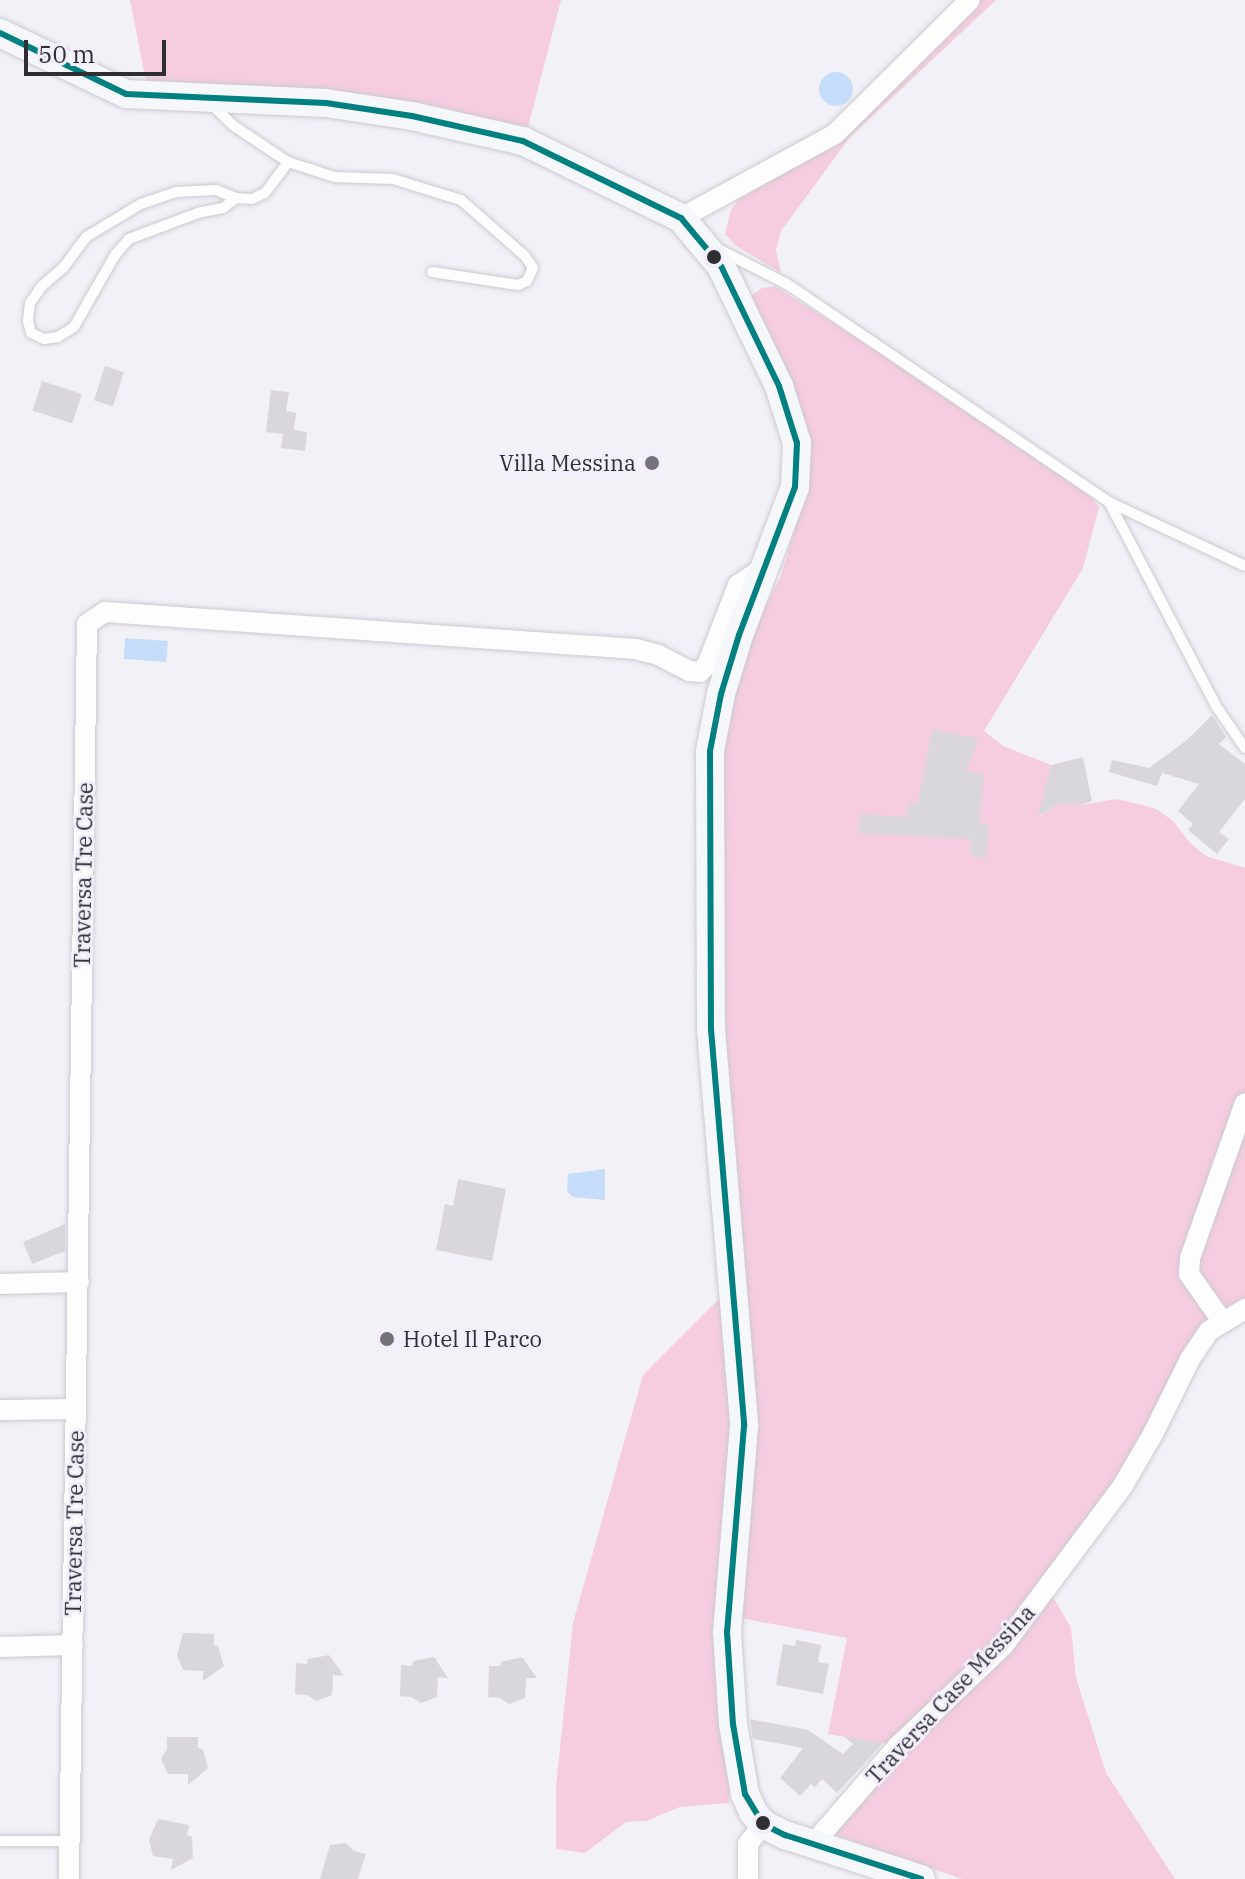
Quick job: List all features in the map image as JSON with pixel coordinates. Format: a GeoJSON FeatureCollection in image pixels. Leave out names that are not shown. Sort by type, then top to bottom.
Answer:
{"type":"FeatureCollection","features":[{"type":"Feature","properties":{"kind":"street"},"geometry":{"type":"LineString","coordinates":[[681,218],[835,134],[970,0]]}},
{"type":"Feature","properties":{"kind":"street"},"geometry":{"type":"LineString","coordinates":[[0,33],[126,94],[326,103],[487,131],[542,148],[681,218],[721,266],[779,386],[797,443],[795,487],[721,694],[710,751],[711,1029],[744,1426],[727,1632],[733,1724],[745,1794],[753,1812],[763,1824],[813,1844],[921,1879]]}},
{"type":"Feature","properties":{"kind":"street","name":"Traversa Tre Case"},"geometry":{"type":"LineString","coordinates":[[69,1879],[87,624],[94,615],[105,612],[636,649],[658,655],[689,671],[700,672],[707,665],[738,585],[765,567]]}},
{"type":"Feature","properties":{"kind":"street"},"geometry":{"type":"LineString","coordinates":[[1222,1321],[1189,1274],[1190,1258],[1245,1103]]}},
{"type":"Feature","properties":{"kind":"street"},"geometry":{"type":"LineString","coordinates":[[0,1284],[79,1282]]}},
{"type":"Feature","properties":{"kind":"street","name":"Traversa Case Messina"},"geometry":{"type":"LineString","coordinates":[[813,1844],[898,1746],[1003,1646],[1122,1487],[1153,1434],[1190,1359],[1209,1331],[1245,1309]]}},
{"type":"Feature","properties":{"kind":"street"},"geometry":{"type":"LineString","coordinates":[[0,1410],[75,1409]]}},
{"type":"Feature","properties":{"kind":"street"},"geometry":{"type":"LineString","coordinates":[[0,1647],[73,1645]]}},
{"type":"Feature","properties":{"kind":"street"},"geometry":{"type":"LineString","coordinates":[[748,1879],[748,1844],[763,1824]]}},
{"type":"Feature","properties":{"kind":"lane"},"geometry":{"type":"LineString","coordinates":[[207,100],[234,126],[288,162],[335,177],[393,179],[461,200],[525,256],[533,268],[527,281],[518,285],[432,272]]}},
{"type":"Feature","properties":{"kind":"lane"},"geometry":{"type":"LineString","coordinates":[[236,198],[223,208],[198,213],[129,239],[115,255],[74,327],[58,337],[44,339],[31,333],[28,321],[30,303],[42,286],[63,268],[86,237],[141,204],[176,192],[216,190],[236,198],[252,199],[265,193],[288,162]]}},
{"type":"Feature","properties":{"kind":"lane"},"geometry":{"type":"LineString","coordinates":[[703,242],[787,284],[1109,502],[1245,566]]}},
{"type":"Feature","properties":{"kind":"lane"},"geometry":{"type":"LineString","coordinates":[[1109,502],[1216,706],[1245,748]]}},
{"type":"Feature","properties":{"kind":"lane"},"geometry":{"type":"LineString","coordinates":[[0,1841],[69,1841]]}},
{"type":"Feature","properties":{"kind":"shaded area"},"geometry":{"type":"Polygon","coordinates":[[[130,0],[561,0],[527,131],[147,87],[130,0]]]}},
{"type":"Feature","properties":{"kind":"shaded area"},"geometry":{"type":"Polygon","coordinates":[[[980,0],[996,0],[850,137],[781,231],[776,250],[781,273],[735,245],[725,234],[731,210],[738,200],[838,138],[980,0]]]}},
{"type":"Feature","properties":{"kind":"shaded area"},"geometry":{"type":"Polygon","coordinates":[[[775,286],[891,360],[1091,497],[1099,507],[1083,568],[984,731],[1003,746],[1051,765],[1039,816],[1060,803],[1081,805],[1116,799],[1139,804],[1156,809],[1172,820],[1190,843],[1206,856],[1245,868],[1245,1093],[1236,1104],[1190,1237],[1209,1321],[1099,1505],[1001,1637],[894,1745],[828,1734],[847,1638],[740,1618],[716,752],[746,644],[781,576],[807,488],[748,298],[762,288],[775,286]]]}},
{"type":"Feature","properties":{"kind":"shaded area"},"geometry":{"type":"Polygon","coordinates":[[[1245,1118],[1245,1304],[1229,1312],[1198,1277],[1197,1258],[1245,1118]]]}},
{"type":"Feature","properties":{"kind":"shaded area"},"geometry":{"type":"Polygon","coordinates":[[[722,1296],[733,1401],[715,1613],[730,1775],[729,1803],[680,1807],[646,1821],[626,1822],[585,1853],[556,1849],[556,1786],[573,1623],[643,1375],[722,1296]]]}},
{"type":"Feature","properties":{"kind":"shaded area"},"geometry":{"type":"Polygon","coordinates":[[[1052,1595],[1071,1628],[1076,1678],[1106,1773],[1175,1879],[962,1879],[836,1835],[835,1830],[903,1749],[1052,1595]]]}},
{"type":"Feature","properties":{"kind":"water"},"geometry":{"type":"Polygon","coordinates":[[[836,72],[848,77],[853,89],[848,101],[836,106],[824,101],[819,89],[824,77],[836,72]]]}},
{"type":"Feature","properties":{"kind":"water"},"geometry":{"type":"Polygon","coordinates":[[[125,638],[168,641],[166,662],[124,659],[125,638]]]}},
{"type":"Feature","properties":{"kind":"water"},"geometry":{"type":"Polygon","coordinates":[[[605,1169],[605,1200],[573,1197],[567,1192],[568,1174],[605,1169]]]}},
{"type":"Feature","properties":{"kind":"building"},"geometry":{"type":"Polygon","coordinates":[[[105,366],[124,372],[113,406],[94,400],[105,366]]]}},
{"type":"Feature","properties":{"kind":"building"},"geometry":{"type":"Polygon","coordinates":[[[42,381],[82,394],[72,423],[32,410],[42,381]]]}},
{"type":"Feature","properties":{"kind":"building"},"geometry":{"type":"Polygon","coordinates":[[[271,390],[289,392],[286,411],[296,413],[294,430],[307,432],[305,451],[281,448],[283,434],[266,432],[271,390]]]}},
{"type":"Feature","properties":{"kind":"building"},"geometry":{"type":"Polygon","coordinates":[[[1212,715],[1226,737],[1219,744],[1245,764],[1245,799],[1219,832],[1229,839],[1217,854],[1188,830],[1193,824],[1178,811],[1199,784],[1162,773],[1157,786],[1109,772],[1112,760],[1149,768],[1187,740],[1212,715]]]}},
{"type":"Feature","properties":{"kind":"building"},"geometry":{"type":"Polygon","coordinates":[[[932,729],[979,739],[966,771],[984,774],[980,823],[989,825],[986,858],[971,856],[970,839],[858,833],[860,814],[905,817],[909,803],[918,803],[932,729]]]}},
{"type":"Feature","properties":{"kind":"building"},"geometry":{"type":"Polygon","coordinates":[[[1083,757],[1092,801],[1081,805],[1060,803],[1038,816],[1051,765],[1083,757]]]}},
{"type":"Feature","properties":{"kind":"building"},"geometry":{"type":"Polygon","coordinates":[[[458,1179],[506,1189],[492,1261],[436,1250],[445,1204],[453,1206],[458,1179]]]}},
{"type":"Feature","properties":{"kind":"building"},"geometry":{"type":"Polygon","coordinates":[[[65,1224],[65,1251],[32,1264],[23,1242],[65,1224]]]}},
{"type":"Feature","properties":{"kind":"building"},"geometry":{"type":"Polygon","coordinates":[[[183,1633],[214,1634],[214,1645],[218,1646],[224,1666],[203,1681],[203,1671],[183,1670],[177,1655],[183,1633]]]}},
{"type":"Feature","properties":{"kind":"building"},"geometry":{"type":"Polygon","coordinates":[[[796,1640],[821,1645],[818,1662],[829,1664],[823,1694],[776,1685],[783,1644],[795,1646],[796,1640]]]}},
{"type":"Feature","properties":{"kind":"building"},"geometry":{"type":"Polygon","coordinates":[[[329,1655],[344,1676],[333,1675],[332,1695],[316,1701],[307,1695],[295,1694],[296,1663],[307,1664],[308,1659],[329,1655]]]}},
{"type":"Feature","properties":{"kind":"building"},"geometry":{"type":"Polygon","coordinates":[[[434,1657],[448,1678],[438,1677],[437,1697],[421,1703],[411,1697],[400,1696],[401,1665],[412,1666],[413,1661],[434,1657]]]}},
{"type":"Feature","properties":{"kind":"building"},"geometry":{"type":"Polygon","coordinates":[[[522,1657],[537,1678],[526,1678],[525,1698],[509,1704],[500,1698],[488,1697],[489,1666],[500,1666],[501,1662],[522,1657]]]}},
{"type":"Feature","properties":{"kind":"building"},"geometry":{"type":"Polygon","coordinates":[[[750,1719],[808,1730],[843,1754],[853,1744],[843,1736],[883,1743],[837,1793],[822,1779],[815,1787],[811,1784],[800,1796],[780,1778],[803,1748],[753,1739],[750,1719]]]}},
{"type":"Feature","properties":{"kind":"building"},"geometry":{"type":"Polygon","coordinates":[[[167,1737],[198,1737],[198,1748],[203,1749],[208,1768],[188,1785],[188,1774],[168,1774],[161,1759],[167,1749],[167,1737]]]}},
{"type":"Feature","properties":{"kind":"building"},"geometry":{"type":"Polygon","coordinates":[[[158,1819],[189,1825],[187,1835],[192,1837],[193,1858],[171,1870],[173,1859],[153,1856],[149,1840],[158,1819]]]}},
{"type":"Feature","properties":{"kind":"building"},"geometry":{"type":"Polygon","coordinates":[[[346,1843],[354,1851],[366,1854],[358,1879],[320,1879],[330,1845],[346,1843]]]}},
{"type":"Feature","properties":{"kind":"transit line"},"geometry":{"type":"LineString","coordinates":[[0,33],[126,94],[326,103],[412,116],[523,141],[681,218],[721,266],[779,386],[797,443],[795,487],[739,635],[721,694],[710,751],[711,1029],[744,1426],[727,1632],[733,1724],[745,1794],[763,1824],[785,1835],[921,1879]]}},
{"type":"Feature","properties":{"kind":"place","name":"Villa Messina"},"geometry":{"type":"Point","coordinates":[652,463]}},
{"type":"Feature","properties":{"kind":"place","name":"Hotel Il Parco"},"geometry":{"type":"Point","coordinates":[387,1339]}}]}
